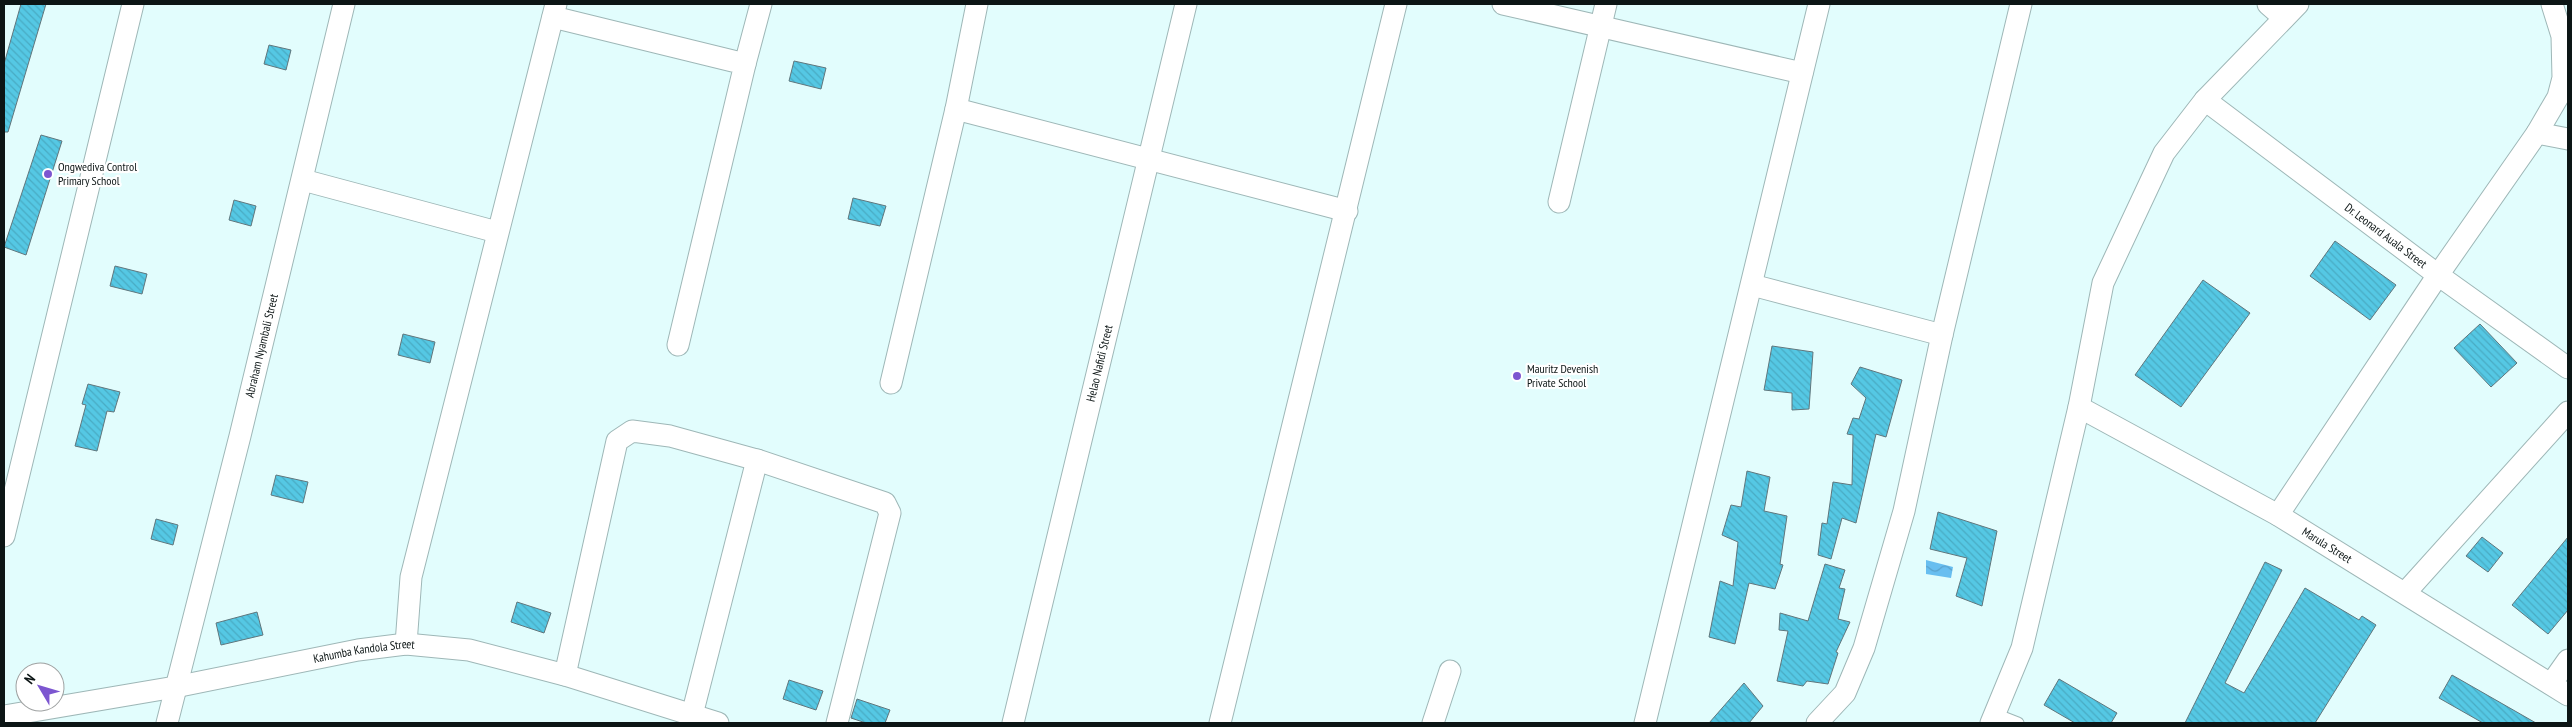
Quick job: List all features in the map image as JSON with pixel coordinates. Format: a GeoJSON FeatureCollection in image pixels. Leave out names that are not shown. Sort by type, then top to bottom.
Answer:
{"type":"FeatureCollection","features":[{"type":"Feature","properties":{"kind":"street"},"geometry":{"type":"LineString","coordinates":[[4,536],[133,4]]}},
{"type":"Feature","properties":{"kind":"street","name":"Abraham Nyambali Street"},"geometry":{"type":"LineString","coordinates":[[167,723],[303,180],[344,4]]}},
{"type":"Feature","properties":{"kind":"street"},"geometry":{"type":"LineString","coordinates":[[678,344],[761,4]]}},
{"type":"Feature","properties":{"kind":"street"},"geometry":{"type":"LineString","coordinates":[[891,383],[956,109],[977,4]]}},
{"type":"Feature","properties":{"kind":"street","name":"Helao Nafidi Street"},"geometry":{"type":"LineString","coordinates":[[1013,723],[1186,4]]}},
{"type":"Feature","properties":{"kind":"street"},"geometry":{"type":"LineString","coordinates":[[1220,723],[1282,466],[1347,211],[1396,4]]}},
{"type":"Feature","properties":{"kind":"street"},"geometry":{"type":"LineString","coordinates":[[1503,4],[1802,73]]}},
{"type":"Feature","properties":{"kind":"street"},"geometry":{"type":"LineString","coordinates":[[1559,202],[1606,4]]}},
{"type":"Feature","properties":{"kind":"street"},"geometry":{"type":"LineString","coordinates":[[1645,723],[1752,285],[1818,4]]}},
{"type":"Feature","properties":{"kind":"street"},"geometry":{"type":"LineString","coordinates":[[1817,723],[1845,692],[1864,648],[1904,511],[1942,335],[2021,4]]}},
{"type":"Feature","properties":{"kind":"street"},"geometry":{"type":"LineString","coordinates":[[1993,719],[2022,648],[2078,407],[2103,283],[2164,153],[2205,100],[2291,11],[2268,4]]}},
{"type":"Feature","properties":{"kind":"street"},"geometry":{"type":"LineString","coordinates":[[2278,515],[2438,275],[2538,133],[2558,97],[2563,78],[2562,36],[2552,4]]}},
{"type":"Feature","properties":{"kind":"street"},"geometry":{"type":"LineString","coordinates":[[406,644],[411,577],[497,232],[555,10],[745,64]]}},
{"type":"Feature","properties":{"kind":"street","name":"Dr. Leonard Auala Street"},"geometry":{"type":"LineString","coordinates":[[2205,100],[2438,275],[2568,368]]}},
{"type":"Feature","properties":{"kind":"street"},"geometry":{"type":"LineString","coordinates":[[956,109],[1149,161],[1347,211]]}},
{"type":"Feature","properties":{"kind":"street"},"geometry":{"type":"LineString","coordinates":[[2538,133],[2568,139]]}},
{"type":"Feature","properties":{"kind":"street"},"geometry":{"type":"LineString","coordinates":[[303,180],[497,232]]}},
{"type":"Feature","properties":{"kind":"street"},"geometry":{"type":"LineString","coordinates":[[1752,285],[1942,335]]}},
{"type":"Feature","properties":{"kind":"street","name":"Marula Street"},"geometry":{"type":"LineString","coordinates":[[2078,407],[2278,515],[2560,689]]}},
{"type":"Feature","properties":{"kind":"street"},"geometry":{"type":"LineString","coordinates":[[2405,593],[2568,412]]}},
{"type":"Feature","properties":{"kind":"street"},"geometry":{"type":"LineString","coordinates":[[565,675],[617,441],[632,431],[670,436],[758,460],[885,503],[890,513],[837,723]]}},
{"type":"Feature","properties":{"kind":"street"},"geometry":{"type":"LineString","coordinates":[[692,716],[758,460]]}},
{"type":"Feature","properties":{"kind":"street","name":"Kahumba Kandola Street"},"geometry":{"type":"LineString","coordinates":[[4,716],[175,687],[358,650],[406,644],[469,650],[565,675],[718,723]]}},
{"type":"Feature","properties":{"kind":"street"},"geometry":{"type":"LineString","coordinates":[[2560,689],[2568,660]]}},
{"type":"Feature","properties":{"kind":"street"},"geometry":{"type":"LineString","coordinates":[[1434,723],[1450,671]]}},
{"type":"Feature","properties":{"kind":"lane"},"geometry":{"type":"LineString","coordinates":[[1993,719],[2018,723]]}},
{"type":"Feature","properties":{"kind":"water"},"geometry":{"type":"Polygon","coordinates":[[[1926,560],[1953,567],[1951,578],[1926,574],[1926,560]]]}},
{"type":"Feature","properties":{"kind":"building"},"geometry":{"type":"Polygon","coordinates":[[[21,4],[46,4],[8,132],[4,132],[4,64],[21,4]]]}},
{"type":"Feature","properties":{"kind":"building"},"geometry":{"type":"Polygon","coordinates":[[[269,45],[291,50],[286,70],[264,64],[269,45]]]}},
{"type":"Feature","properties":{"kind":"building"},"geometry":{"type":"Polygon","coordinates":[[[794,61],[826,68],[821,89],[789,81],[794,61]]]}},
{"type":"Feature","properties":{"kind":"building"},"geometry":{"type":"Polygon","coordinates":[[[41,135],[62,141],[26,255],[4,247],[41,135]]]}},
{"type":"Feature","properties":{"kind":"building"},"geometry":{"type":"Polygon","coordinates":[[[853,198],[886,206],[880,226],[848,219],[853,198]]]}},
{"type":"Feature","properties":{"kind":"building"},"geometry":{"type":"Polygon","coordinates":[[[234,200],[256,206],[251,226],[229,220],[234,200]]]}},
{"type":"Feature","properties":{"kind":"building"},"geometry":{"type":"Polygon","coordinates":[[[2335,241],[2396,285],[2370,320],[2310,276],[2335,241]]]}},
{"type":"Feature","properties":{"kind":"building"},"geometry":{"type":"Polygon","coordinates":[[[115,266],[147,274],[142,294],[110,286],[115,266]]]}},
{"type":"Feature","properties":{"kind":"building"},"geometry":{"type":"Polygon","coordinates":[[[2203,280],[2250,313],[2181,407],[2135,375],[2203,280]]]}},
{"type":"Feature","properties":{"kind":"building"},"geometry":{"type":"Polygon","coordinates":[[[2480,324],[2517,363],[2491,387],[2454,348],[2480,324]]]}},
{"type":"Feature","properties":{"kind":"building"},"geometry":{"type":"Polygon","coordinates":[[[403,334],[435,342],[430,363],[398,355],[403,334]]]}},
{"type":"Feature","properties":{"kind":"building"},"geometry":{"type":"Polygon","coordinates":[[[1772,346],[1813,352],[1809,409],[1792,410],[1792,393],[1764,390],[1772,346]]]}},
{"type":"Feature","properties":{"kind":"building"},"geometry":{"type":"Polygon","coordinates":[[[1860,367],[1902,380],[1886,437],[1876,434],[1856,523],[1842,518],[1831,559],[1818,555],[1822,523],[1827,524],[1833,482],[1852,485],[1853,435],[1847,434],[1853,418],[1859,419],[1866,398],[1851,384],[1860,367]]]}},
{"type":"Feature","properties":{"kind":"building"},"geometry":{"type":"Polygon","coordinates":[[[88,384],[120,392],[114,412],[107,411],[97,451],[75,446],[86,405],[82,404],[88,384]]]}},
{"type":"Feature","properties":{"kind":"building"},"geometry":{"type":"Polygon","coordinates":[[[1747,471],[1770,477],[1764,511],[1787,516],[1780,564],[1783,565],[1775,589],[1749,583],[1735,644],[1709,637],[1720,581],[1733,586],[1738,542],[1722,535],[1731,505],[1741,507],[1747,471]]]}},
{"type":"Feature","properties":{"kind":"building"},"geometry":{"type":"Polygon","coordinates":[[[276,475],[308,482],[303,503],[271,495],[276,475]]]}},
{"type":"Feature","properties":{"kind":"building"},"geometry":{"type":"Polygon","coordinates":[[[1938,512],[1997,531],[1982,606],[1956,596],[1967,558],[1930,549],[1938,512]]]}},
{"type":"Feature","properties":{"kind":"building"},"geometry":{"type":"Polygon","coordinates":[[[156,519],[178,525],[173,545],[151,539],[156,519]]]}},
{"type":"Feature","properties":{"kind":"building"},"geometry":{"type":"Polygon","coordinates":[[[2482,537],[2503,553],[2488,572],[2466,556],[2482,537]]]}},
{"type":"Feature","properties":{"kind":"building"},"geometry":{"type":"Polygon","coordinates":[[[2568,537],[2568,610],[2548,634],[2512,605],[2568,537]]]}},
{"type":"Feature","properties":{"kind":"building"},"geometry":{"type":"Polygon","coordinates":[[[2265,562],[2282,570],[2225,683],[2244,693],[2305,588],[2359,620],[2362,616],[2376,625],[2315,723],[2185,723],[2265,562]]]}},
{"type":"Feature","properties":{"kind":"building"},"geometry":{"type":"Polygon","coordinates":[[[1825,564],[1845,570],[1839,588],[1845,589],[1838,619],[1850,622],[1836,652],[1838,653],[1828,684],[1807,681],[1803,686],[1777,681],[1788,631],[1779,630],[1780,613],[1808,621],[1825,564]]]}},
{"type":"Feature","properties":{"kind":"building"},"geometry":{"type":"Polygon","coordinates":[[[517,602],[551,613],[544,633],[511,622],[517,602]]]}},
{"type":"Feature","properties":{"kind":"building"},"geometry":{"type":"Polygon","coordinates":[[[257,612],[263,635],[221,645],[216,623],[257,612]]]}},
{"type":"Feature","properties":{"kind":"building"},"geometry":{"type":"Polygon","coordinates":[[[2452,675],[2536,723],[2483,723],[2439,698],[2452,675]]]}},
{"type":"Feature","properties":{"kind":"building"},"geometry":{"type":"Polygon","coordinates":[[[2059,679],[2117,713],[2111,723],[2075,723],[2044,705],[2059,679]]]}},
{"type":"Feature","properties":{"kind":"building"},"geometry":{"type":"Polygon","coordinates":[[[789,680],[823,691],[816,710],[783,699],[789,680]]]}},
{"type":"Feature","properties":{"kind":"building"},"geometry":{"type":"Polygon","coordinates":[[[1744,683],[1763,706],[1749,723],[1709,723],[1744,683]]]}},
{"type":"Feature","properties":{"kind":"building"},"geometry":{"type":"Polygon","coordinates":[[[857,699],[890,710],[885,723],[866,723],[851,718],[857,699]]]}},
{"type":"Feature","properties":{"kind":"place","name":"Ongwediva Control Primary School"},"geometry":{"type":"Point","coordinates":[48,174]}},
{"type":"Feature","properties":{"kind":"place","name":"Mauritz Devenish Private School"},"geometry":{"type":"Point","coordinates":[1517,376]}}]}
